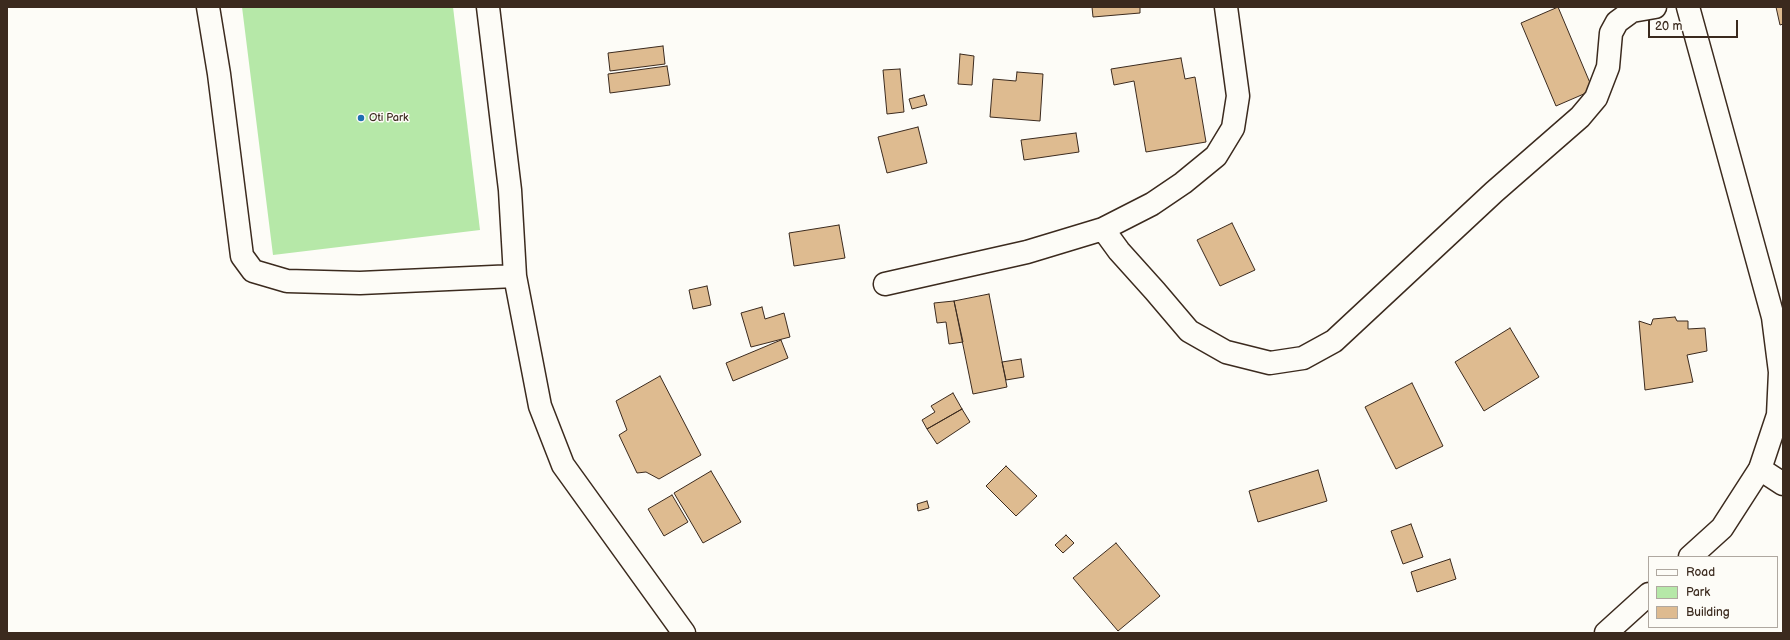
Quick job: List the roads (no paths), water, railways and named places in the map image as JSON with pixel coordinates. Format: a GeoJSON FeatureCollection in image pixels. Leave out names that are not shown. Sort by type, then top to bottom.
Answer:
{"type":"FeatureCollection","features":[{"type":"Feature","properties":{"kind":"street"},"geometry":{"type":"LineString","coordinates":[[208,7],[219,74],[242,256],[253,271],[287,281],[360,283],[515,276]]}},
{"type":"Feature","properties":{"kind":"street"},"geometry":{"type":"LineString","coordinates":[[488,7],[510,190],[515,276],[540,406],[563,465],[684,633]]}},
{"type":"Feature","properties":{"kind":"street"},"geometry":{"type":"LineString","coordinates":[[885,284],[1027,252],[1103,229],[1152,204],[1183,183],[1216,156],[1233,128],[1238,96],[1226,7]]}},
{"type":"Feature","properties":{"kind":"street"},"geometry":{"type":"LineString","coordinates":[[1103,229],[1119,251],[1189,331],[1226,352],[1270,363],[1303,358],[1334,341],[1494,192],[1580,117],[1596,98],[1608,67],[1610,34],[1617,22],[1632,11],[1655,7]]}},
{"type":"Feature","properties":{"kind":"street"},"geometry":{"type":"LineString","coordinates":[[1688,7],[1778,317],[1780,372],[1778,414],[1760,469],[1722,528],[1691,556]]}},
{"type":"Feature","properties":{"kind":"street"},"geometry":{"type":"LineString","coordinates":[[1760,469],[1783,484]]}},
{"type":"Feature","properties":{"kind":"street"},"geometry":{"type":"LineString","coordinates":[[1606,633],[1648,595]]}},
{"type":"Feature","properties":{"kind":"place","name":"Oti Park"},"geometry":{"type":"Point","coordinates":[361,118]}}]}
